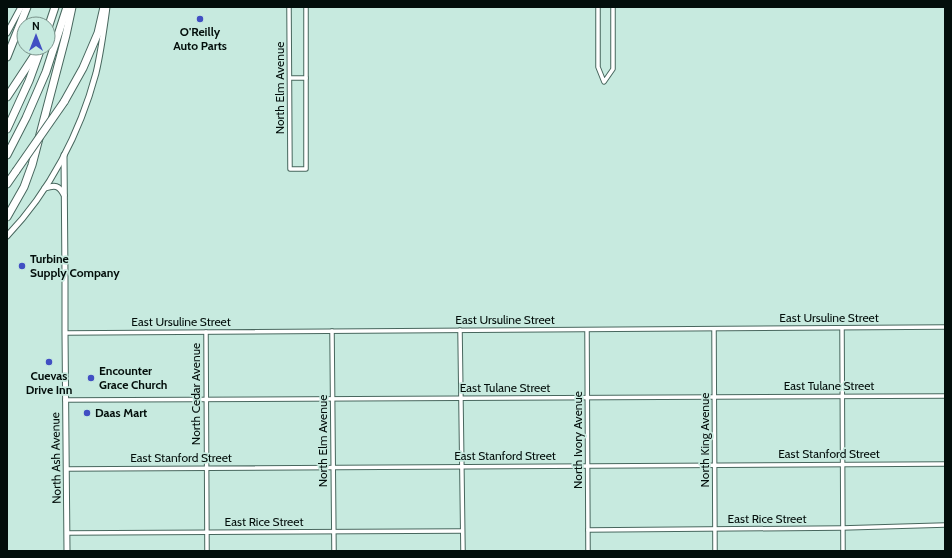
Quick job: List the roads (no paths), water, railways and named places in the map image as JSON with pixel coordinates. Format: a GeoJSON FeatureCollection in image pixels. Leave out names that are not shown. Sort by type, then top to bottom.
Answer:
{"type":"FeatureCollection","features":[{"type":"Feature","properties":{"kind":"highway"},"geometry":{"type":"LineString","coordinates":[[7,57],[27,7]]}},
{"type":"Feature","properties":{"kind":"highway"},"geometry":{"type":"LineString","coordinates":[[7,155],[26,118],[46,72],[67,7]]}},
{"type":"Feature","properties":{"kind":"highway"},"geometry":{"type":"LineString","coordinates":[[7,217],[24,186],[32,165],[72,7]]}},
{"type":"Feature","properties":{"kind":"highway"},"geometry":{"type":"LineString","coordinates":[[7,184],[64,102],[83,68],[98,33],[104,7]]}},
{"type":"Feature","properties":{"kind":"highway"},"geometry":{"type":"LineString","coordinates":[[7,96],[34,56]]}},
{"type":"Feature","properties":{"kind":"highway"},"geometry":{"type":"LineString","coordinates":[[7,129],[23,95],[37,56]]}},
{"type":"Feature","properties":{"kind":"street"},"geometry":{"type":"LineString","coordinates":[[7,33],[21,7]]}},
{"type":"Feature","properties":{"kind":"street"},"geometry":{"type":"LineString","coordinates":[[7,236],[34,204],[45,188],[78,127],[96,73],[107,7]]}},
{"type":"Feature","properties":{"kind":"street","name":"North Elm Avenue"},"geometry":{"type":"LineString","coordinates":[[289,7],[290,169],[306,169],[306,78]]}},
{"type":"Feature","properties":{"kind":"street"},"geometry":{"type":"LineString","coordinates":[[290,78],[306,78],[306,7]]}},
{"type":"Feature","properties":{"kind":"street"},"geometry":{"type":"LineString","coordinates":[[598,7],[598,67],[604,82],[613,69],[613,7]]}},
{"type":"Feature","properties":{"kind":"street","name":"North Ash Avenue"},"geometry":{"type":"LineString","coordinates":[[64,155],[67,551]]}},
{"type":"Feature","properties":{"kind":"street"},"geometry":{"type":"LineString","coordinates":[[45,188],[51,186],[58,187],[65,197]]}},
{"type":"Feature","properties":{"kind":"street","name":"East Ursuline Street"},"geometry":{"type":"LineString","coordinates":[[65,333],[945,327]]}},
{"type":"Feature","properties":{"kind":"street"},"geometry":{"type":"LineString","coordinates":[[842,328],[843,551]]}},
{"type":"Feature","properties":{"kind":"street","name":"North King Avenue"},"geometry":{"type":"LineString","coordinates":[[714,329],[715,551]]}},
{"type":"Feature","properties":{"kind":"street"},"geometry":{"type":"LineString","coordinates":[[460,330],[462,551]]}},
{"type":"Feature","properties":{"kind":"street","name":"North Ivory Avenue"},"geometry":{"type":"LineString","coordinates":[[587,330],[588,551]]}},
{"type":"Feature","properties":{"kind":"street","name":"North Elm Avenue"},"geometry":{"type":"LineString","coordinates":[[332,331],[334,551]]}},
{"type":"Feature","properties":{"kind":"street","name":"North Cedar Avenue"},"geometry":{"type":"LineString","coordinates":[[206,332],[207,551]]}},
{"type":"Feature","properties":{"kind":"street","name":"East Tulane Street"},"geometry":{"type":"LineString","coordinates":[[65,400],[945,396]]}},
{"type":"Feature","properties":{"kind":"street","name":"East Stanford Street"},"geometry":{"type":"LineString","coordinates":[[66,469],[945,464]]}},
{"type":"Feature","properties":{"kind":"street","name":"East Rice Street"},"geometry":{"type":"LineString","coordinates":[[588,530],[842,528],[945,525]]}},
{"type":"Feature","properties":{"kind":"street","name":"East Rice Street"},"geometry":{"type":"LineString","coordinates":[[67,533],[462,531]]}},
{"type":"Feature","properties":{"kind":"place","name":"O'Reilly Auto Parts"},"geometry":{"type":"Point","coordinates":[200,19]}},
{"type":"Feature","properties":{"kind":"place","name":"Turbine Supply Company"},"geometry":{"type":"Point","coordinates":[22,266]}},
{"type":"Feature","properties":{"kind":"place","name":"Cuevas Drive Inn"},"geometry":{"type":"Point","coordinates":[49,362]}},
{"type":"Feature","properties":{"kind":"place","name":"Encounter Grace Church"},"geometry":{"type":"Point","coordinates":[91,378]}},
{"type":"Feature","properties":{"kind":"place","name":"Daas Mart"},"geometry":{"type":"Point","coordinates":[87,413]}}]}
